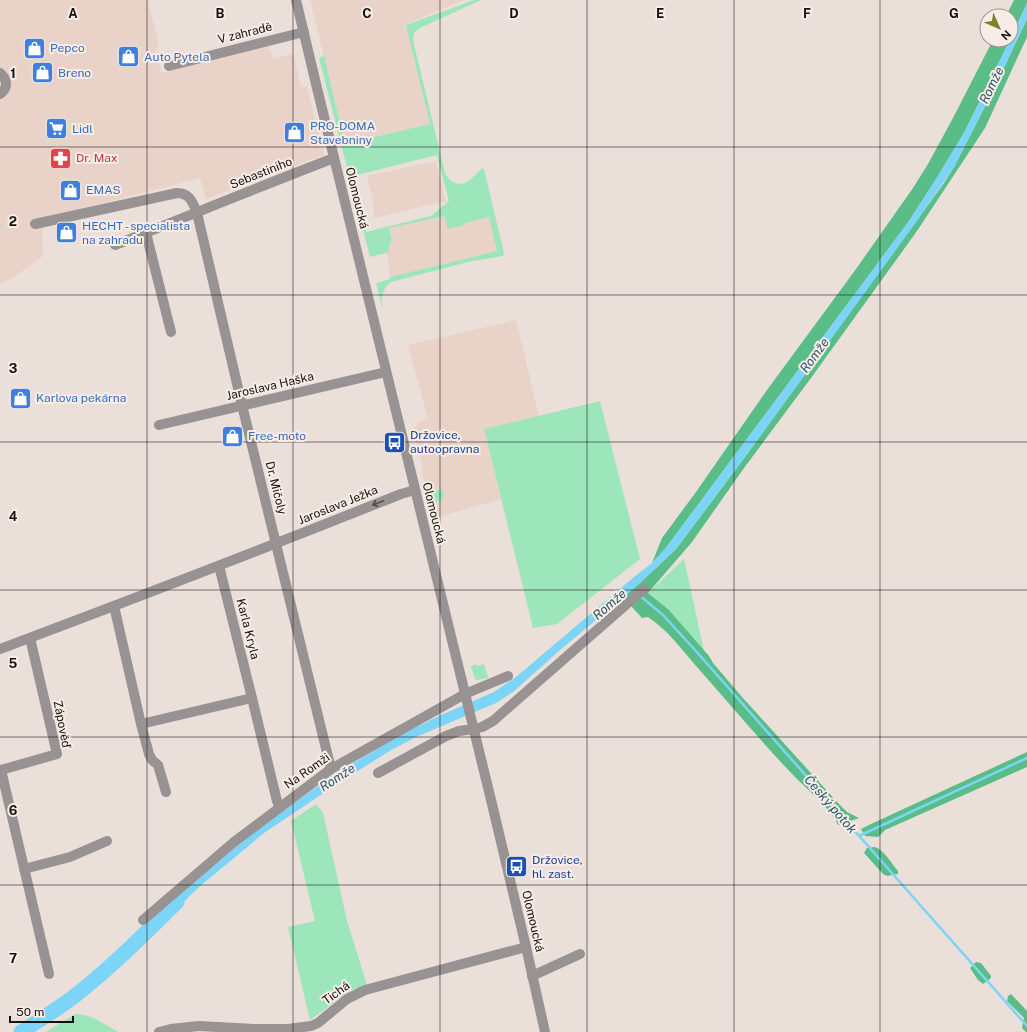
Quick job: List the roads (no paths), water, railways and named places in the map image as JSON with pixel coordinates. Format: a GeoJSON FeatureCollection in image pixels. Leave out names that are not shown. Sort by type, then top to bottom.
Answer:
{"type":"FeatureCollection","features":[{"type":"Feature","properties":{"kind":"street","name":"Olomoucká"},"geometry":{"type":"LineString","coordinates":[[296,0],[473,726],[545,1032]]}},
{"type":"Feature","properties":{"kind":"street","name":"V zahradě"},"geometry":{"type":"LineString","coordinates":[[169,66],[304,32]]}},
{"type":"Feature","properties":{"kind":"street"},"geometry":{"type":"LineString","coordinates":[[0,73],[4,76],[6,83],[4,91],[0,94]]}},
{"type":"Feature","properties":{"kind":"street","name":"Sebastiniho"},"geometry":{"type":"LineString","coordinates":[[115,245],[334,158]]}},
{"type":"Feature","properties":{"kind":"street"},"geometry":{"type":"LineString","coordinates":[[35,224],[177,193],[182,193],[189,197],[197,213]]}},
{"type":"Feature","properties":{"kind":"street","name":"Dr. Mičoly"},"geometry":{"type":"LineString","coordinates":[[197,213],[242,405],[331,769]]}},
{"type":"Feature","properties":{"kind":"street"},"geometry":{"type":"LineString","coordinates":[[146,233],[171,332]]}},
{"type":"Feature","properties":{"kind":"street","name":"Jaroslava Haška"},"geometry":{"type":"LineString","coordinates":[[159,425],[386,372]]}},
{"type":"Feature","properties":{"kind":"street","name":"Jaroslava Ježka"},"geometry":{"type":"LineString","coordinates":[[0,649],[276,544],[401,494],[415,490]]}},
{"type":"Feature","properties":{"kind":"street","name":"Karla Kryla"},"geometry":{"type":"LineString","coordinates":[[219,566],[277,802],[280,807]]}},
{"type":"Feature","properties":{"kind":"street"},"geometry":{"type":"LineString","coordinates":[[378,773],[446,736],[473,726],[482,727],[493,721],[644,589]]}},
{"type":"Feature","properties":{"kind":"street"},"geometry":{"type":"LineString","coordinates":[[114,606],[149,754],[152,760],[158,765],[166,792]]}},
{"type":"Feature","properties":{"kind":"street","name":"Zápověď"},"geometry":{"type":"LineString","coordinates":[[30,638],[57,754],[1,770],[48,974]]}},
{"type":"Feature","properties":{"kind":"street","name":"Na Romži"},"geometry":{"type":"LineString","coordinates":[[143,920],[218,856],[331,769],[465,694],[508,676]]}},
{"type":"Feature","properties":{"kind":"street"},"geometry":{"type":"LineString","coordinates":[[141,724],[252,698]]}},
{"type":"Feature","properties":{"kind":"street"},"geometry":{"type":"LineString","coordinates":[[24,869],[70,857],[107,841]]}},
{"type":"Feature","properties":{"kind":"street","name":"Tichá"},"geometry":{"type":"LineString","coordinates":[[159,1032],[199,1026],[254,1029],[288,1029],[311,1026],[319,1027],[329,1014],[347,999],[365,990],[526,947]]}},
{"type":"Feature","properties":{"kind":"street"},"geometry":{"type":"LineString","coordinates":[[532,976],[580,954]]}},
{"type":"Feature","properties":{"kind":"water"},"geometry":{"type":"Polygon","coordinates":[[[1027,3],[1027,19],[1019,36],[1019,20],[1027,3]]]}},
{"type":"Feature","properties":{"kind":"water"},"geometry":{"type":"Polygon","coordinates":[[[1006,48],[1013,48],[954,167],[917,221],[676,549],[640,583],[513,692],[496,703],[416,737],[393,749],[343,780],[264,833],[199,887],[165,920],[158,913],[255,831],[333,775],[406,732],[494,692],[516,677],[652,563],[665,549],[909,221],[965,131],[1006,48]]]}},
{"type":"Feature","properties":{"kind":"waterway","name":"Český potok"},"geometry":{"type":"LineString","coordinates":[[639,595],[663,615],[695,650],[1027,1026]]}},
{"type":"Feature","properties":{"kind":"waterway"},"geometry":{"type":"LineString","coordinates":[[859,836],[1027,758]]}},
{"type":"Feature","properties":{"kind":"waterway","name":"Romže"},"geometry":{"type":"LineString","coordinates":[[21,1032],[60,1007],[86,987],[126,952],[177,902]]}},
{"type":"Feature","properties":{"kind":"place","name":"Pepco"},"geometry":{"type":"Point","coordinates":[35,48]}},
{"type":"Feature","properties":{"kind":"place","name":"Auto Pytela"},"geometry":{"type":"Point","coordinates":[128,57]}},
{"type":"Feature","properties":{"kind":"place","name":"Breno"},"geometry":{"type":"Point","coordinates":[42,73]}},
{"type":"Feature","properties":{"kind":"place","name":"Lidl"},"geometry":{"type":"Point","coordinates":[56,129]}},
{"type":"Feature","properties":{"kind":"place","name":"PRO-DOMA Stavebniny"},"geometry":{"type":"Point","coordinates":[294,133]}},
{"type":"Feature","properties":{"kind":"place","name":"Dr. Max"},"geometry":{"type":"Point","coordinates":[60,158]}},
{"type":"Feature","properties":{"kind":"place","name":"EMAS"},"geometry":{"type":"Point","coordinates":[70,190]}},
{"type":"Feature","properties":{"kind":"place","name":"HECHT - specialista na zahradu"},"geometry":{"type":"Point","coordinates":[66,233]}},
{"type":"Feature","properties":{"kind":"place","name":"Karlova pekárna"},"geometry":{"type":"Point","coordinates":[20,398]}},
{"type":"Feature","properties":{"kind":"place","name":"Free-moto"},"geometry":{"type":"Point","coordinates":[232,436]}},
{"type":"Feature","properties":{"kind":"place","name":"Držovice, autoopravna"},"geometry":{"type":"Point","coordinates":[394,442]}},
{"type":"Feature","properties":{"kind":"place","name":"Držovice, hl. zast."},"geometry":{"type":"Point","coordinates":[517,867]}}]}
